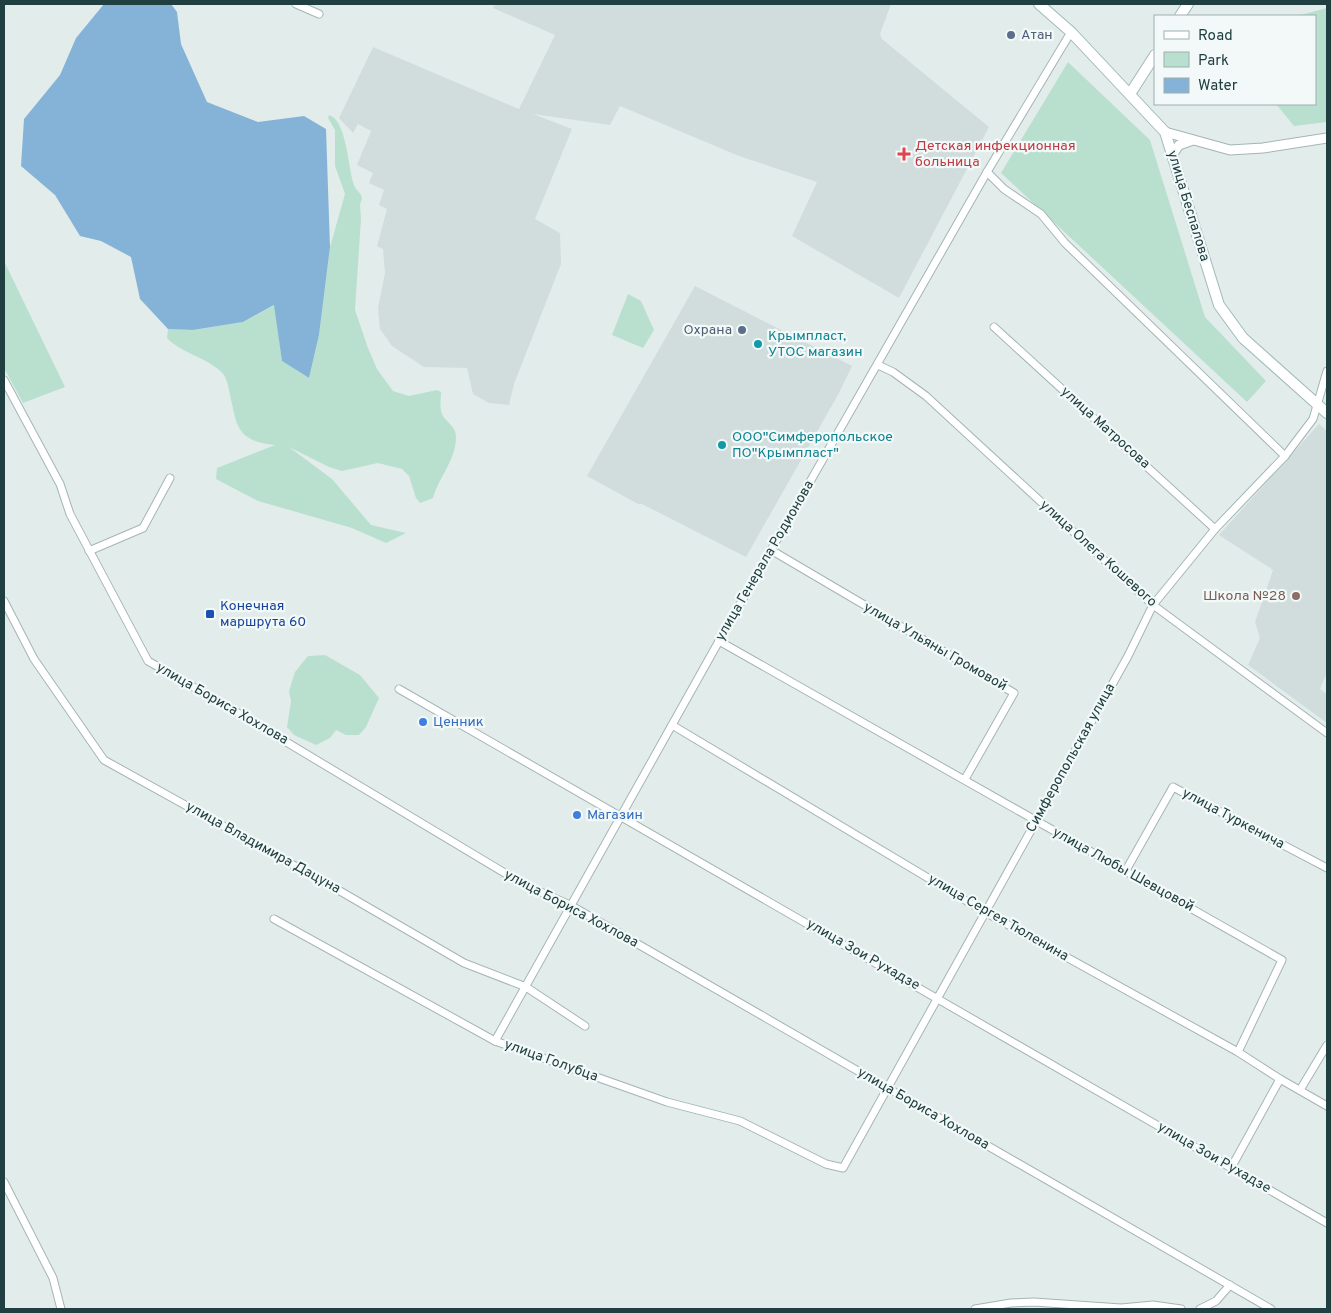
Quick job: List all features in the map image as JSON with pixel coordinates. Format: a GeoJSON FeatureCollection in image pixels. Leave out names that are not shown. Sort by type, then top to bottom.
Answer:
{"type":"FeatureCollection","features":[{"type":"Feature","properties":{"kind":"main road","name":"улица Беспалова"},"geometry":{"type":"LineString","coordinates":[[1038,4],[1071,32],[1165,132],[1220,305],[1243,338],[1327,413]]}},
{"type":"Feature","properties":{"kind":"main road"},"geometry":{"type":"LineString","coordinates":[[1181,15],[1188,4]]}},
{"type":"Feature","properties":{"kind":"main road"},"geometry":{"type":"LineString","coordinates":[[1130,94],[1154,57]]}},
{"type":"Feature","properties":{"kind":"street"},"geometry":{"type":"LineString","coordinates":[[296,4],[319,14]]}},
{"type":"Feature","properties":{"kind":"street","name":"улица Генерала Родионова"},"geometry":{"type":"LineString","coordinates":[[496,1041],[570,905],[719,641],[987,172],[1071,32]]}},
{"type":"Feature","properties":{"kind":"street"},"geometry":{"type":"LineString","coordinates":[[1165,132],[1230,150],[1263,148],[1327,138]]}},
{"type":"Feature","properties":{"kind":"street"},"geometry":{"type":"LineString","coordinates":[[1172,155],[1179,145],[1193,140]]}},
{"type":"Feature","properties":{"kind":"street"},"geometry":{"type":"LineString","coordinates":[[987,172],[1004,189],[1041,214],[1065,243],[1285,456]]}},
{"type":"Feature","properties":{"kind":"street","name":"улица Матросова"},"geometry":{"type":"LineString","coordinates":[[994,327],[1215,529]]}},
{"type":"Feature","properties":{"kind":"street","name":"улица Олега Кошевого"},"geometry":{"type":"LineString","coordinates":[[878,364],[893,372],[926,396],[1153,605],[1327,733]]}},
{"type":"Feature","properties":{"kind":"street","name":"Симферопольская улица"},"geometry":{"type":"LineString","coordinates":[[843,1168],[1128,656],[1153,605],[1215,529],[1285,456],[1313,419],[1316,403],[1327,371]]}},
{"type":"Feature","properties":{"kind":"street","name":"улица Бориса Хохлова"},"geometry":{"type":"LineString","coordinates":[[4,380],[60,484],[70,514],[148,661],[523,884],[570,905],[1271,1309]]}},
{"type":"Feature","properties":{"kind":"street"},"geometry":{"type":"LineString","coordinates":[[89,551],[143,528],[170,478]]}},
{"type":"Feature","properties":{"kind":"street","name":"улица Ульяны Громовой"},"geometry":{"type":"LineString","coordinates":[[771,550],[1014,693],[965,779]]}},
{"type":"Feature","properties":{"kind":"street","name":"улица Владимира Дацуна"},"geometry":{"type":"LineString","coordinates":[[4,601],[34,659],[104,760],[340,891],[464,964],[526,987],[586,1026]]}},
{"type":"Feature","properties":{"kind":"street","name":"улица Любы Шевцовой"},"geometry":{"type":"LineString","coordinates":[[719,641],[1282,960],[1238,1052]]}},
{"type":"Feature","properties":{"kind":"street","name":"улица Зои Рухадзе"},"geometry":{"type":"LineString","coordinates":[[399,689],[1327,1222]]}},
{"type":"Feature","properties":{"kind":"street","name":"улица Сергея Тюленина"},"geometry":{"type":"LineString","coordinates":[[672,725],[985,912],[1238,1052],[1327,1106]]}},
{"type":"Feature","properties":{"kind":"street","name":"улица Туркенича"},"geometry":{"type":"LineString","coordinates":[[1125,872],[1173,787],[1327,868]]}},
{"type":"Feature","properties":{"kind":"street","name":"улица Голубца"},"geometry":{"type":"LineString","coordinates":[[274,919],[496,1041],[667,1102],[740,1121],[826,1164],[843,1168]]}},
{"type":"Feature","properties":{"kind":"street"},"geometry":{"type":"LineString","coordinates":[[1300,1090],[1327,1045]]}},
{"type":"Feature","properties":{"kind":"street"},"geometry":{"type":"LineString","coordinates":[[1232,1168],[1280,1079]]}},
{"type":"Feature","properties":{"kind":"street"},"geometry":{"type":"LineString","coordinates":[[4,1182],[53,1278],[61,1309]]}},
{"type":"Feature","properties":{"kind":"street"},"geometry":{"type":"LineString","coordinates":[[1200,1309],[1216,1301],[1230,1286]]}},
{"type":"Feature","properties":{"kind":"street"},"geometry":{"type":"LineString","coordinates":[[975,1309],[1011,1303],[1034,1302],[1121,1308],[1153,1304],[1181,1309]]}},
{"type":"Feature","properties":{"kind":"shaded area"},"geometry":{"type":"Polygon","coordinates":[[[495,4],[891,4],[880,34],[882,39],[989,127],[899,298],[792,236],[817,182],[739,156],[620,106],[610,125],[533,114],[572,129],[535,219],[560,233],[561,264],[514,384],[509,405],[489,403],[473,394],[467,368],[424,367],[392,346],[380,329],[378,308],[385,273],[383,249],[377,246],[387,209],[379,205],[384,190],[369,183],[373,173],[357,165],[371,131],[358,124],[353,133],[339,118],[373,47],[519,109],[555,35],[493,8],[495,4]]]}},
{"type":"Feature","properties":{"kind":"shaded area"},"geometry":{"type":"Polygon","coordinates":[[[695,286],[852,366],[839,393],[746,557],[642,504],[638,504],[587,476],[695,286]]]}},
{"type":"Feature","properties":{"kind":"shaded area","name":"Школа №28"},"geometry":{"type":"Polygon","coordinates":[[[1319,424],[1327,431],[1327,672],[1320,689],[1327,694],[1327,723],[1248,665],[1260,638],[1255,622],[1273,570],[1219,535],[1319,424]]]}},
{"type":"Feature","properties":{"kind":"green space"},"geometry":{"type":"Polygon","coordinates":[[[1327,8],[1327,122],[1294,126],[1277,105],[1316,105],[1316,15],[1301,15],[1327,8]]]}},
{"type":"Feature","properties":{"kind":"green space"},"geometry":{"type":"Polygon","coordinates":[[[1068,62],[1150,140],[1205,317],[1266,381],[1247,402],[1001,173],[1068,62]]]}},
{"type":"Feature","properties":{"kind":"green space"},"geometry":{"type":"Polygon","coordinates":[[[329,115],[340,126],[354,185],[362,198],[360,205],[361,219],[355,310],[368,348],[377,369],[393,391],[409,396],[437,390],[441,392],[442,413],[454,429],[456,435],[453,455],[433,498],[420,503],[416,498],[409,476],[402,469],[378,463],[342,471],[329,467],[289,447],[332,479],[371,525],[406,533],[386,543],[352,528],[258,501],[216,479],[217,468],[275,445],[252,440],[245,435],[237,422],[225,376],[213,365],[179,347],[167,338],[168,329],[193,330],[243,322],[275,305],[282,361],[309,378],[319,335],[330,247],[345,194],[335,166],[335,130],[328,118],[329,115]]]}},
{"type":"Feature","properties":{"kind":"green space"},"geometry":{"type":"Polygon","coordinates":[[[4,261],[65,387],[23,403],[4,368],[4,261]]]}},
{"type":"Feature","properties":{"kind":"green space"},"geometry":{"type":"Polygon","coordinates":[[[628,294],[641,301],[654,330],[643,348],[612,335],[628,294]]]}},
{"type":"Feature","properties":{"kind":"green space"},"geometry":{"type":"Polygon","coordinates":[[[325,655],[360,675],[379,698],[366,727],[359,735],[346,735],[336,730],[330,738],[316,745],[294,735],[287,727],[291,701],[289,691],[295,672],[308,656],[325,655]]]}},
{"type":"Feature","properties":{"kind":"water"},"geometry":{"type":"Polygon","coordinates":[[[104,4],[171,4],[177,12],[181,44],[207,102],[258,122],[304,116],[326,129],[330,247],[319,335],[309,378],[282,361],[274,305],[243,322],[193,330],[168,329],[140,299],[131,257],[101,241],[80,236],[55,195],[21,166],[24,119],[60,75],[76,38],[104,4]]]}},
{"type":"Feature","properties":{"kind":"place","name":"Атан"},"geometry":{"type":"Point","coordinates":[1011,35]}},
{"type":"Feature","properties":{"kind":"place","name":"Детская инфекционная больница"},"geometry":{"type":"Point","coordinates":[904,154]}},
{"type":"Feature","properties":{"kind":"place","name":"Охрана"},"geometry":{"type":"Point","coordinates":[742,330]}},
{"type":"Feature","properties":{"kind":"place","name":"Крымпласт, УТОС магазин"},"geometry":{"type":"Point","coordinates":[758,344]}},
{"type":"Feature","properties":{"kind":"place","name":"ООО\"Симферопольское ПО\"Крымпласт\""},"geometry":{"type":"Point","coordinates":[722,445]}},
{"type":"Feature","properties":{"kind":"place","name":"Школа №28"},"geometry":{"type":"Point","coordinates":[1296,596]}},
{"type":"Feature","properties":{"kind":"place","name":"Конечная маршрута 60"},"geometry":{"type":"Point","coordinates":[210,614]}},
{"type":"Feature","properties":{"kind":"place","name":"Ценник"},"geometry":{"type":"Point","coordinates":[423,722]}},
{"type":"Feature","properties":{"kind":"place","name":"Магазин"},"geometry":{"type":"Point","coordinates":[577,815]}}]}
